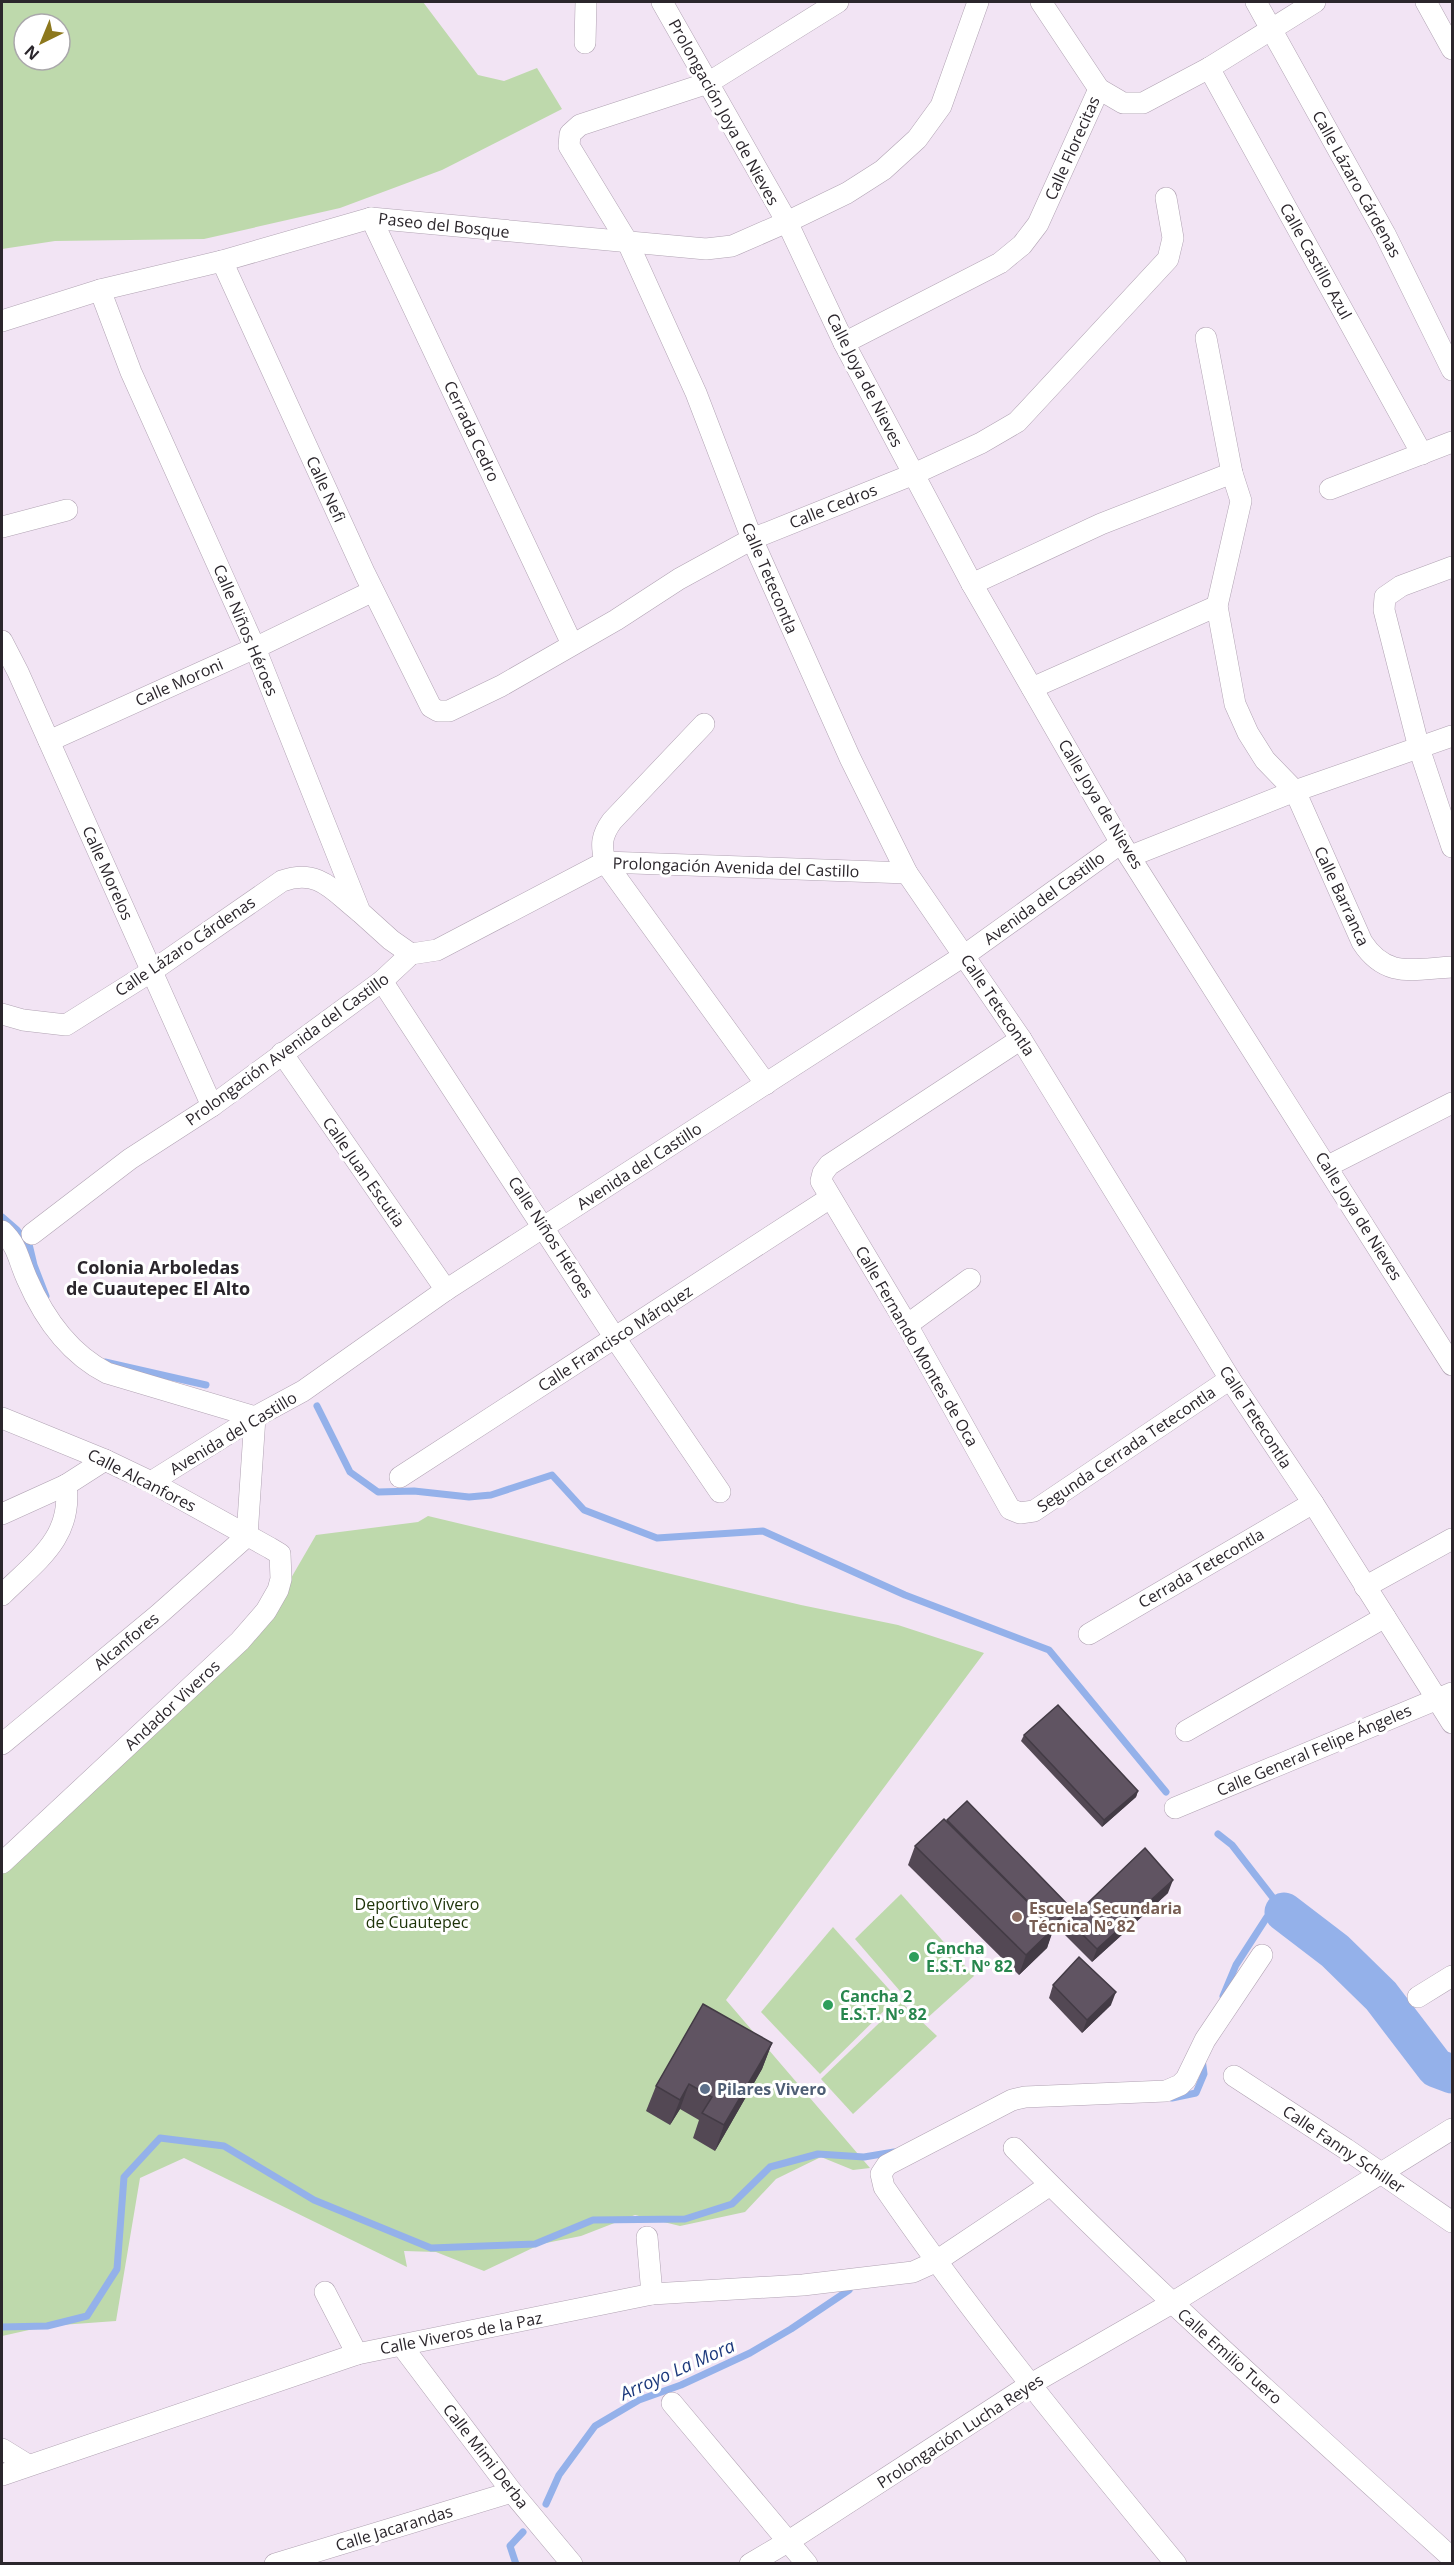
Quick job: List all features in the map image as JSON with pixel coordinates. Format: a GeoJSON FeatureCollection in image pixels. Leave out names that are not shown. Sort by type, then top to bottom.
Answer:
{"type":"FeatureCollection","features":[{"type":"Feature","properties":{"kind":"street"},"geometry":{"type":"LineString","coordinates":[[585,43],[586,2]]}},
{"type":"Feature","properties":{"kind":"street","name":"Prolongación Joya de Nieves"},"geometry":{"type":"LineString","coordinates":[[662,2],[787,222]]}},
{"type":"Feature","properties":{"kind":"street"},"geometry":{"type":"LineString","coordinates":[[708,83],[838,2]]}},
{"type":"Feature","properties":{"kind":"street","name":"Paseo del Bosque"},"geometry":{"type":"LineString","coordinates":[[2,321],[100,290],[222,261],[371,218],[628,243],[706,249],[732,246],[848,193],[883,170],[917,139],[941,106],[978,2]]}},
{"type":"Feature","properties":{"kind":"street"},"geometry":{"type":"LineString","coordinates":[[1041,2],[1099,89]]}},
{"type":"Feature","properties":{"kind":"street","name":"Calle Lázaro Cárdenas"},"geometry":{"type":"LineString","coordinates":[[1256,2],[1385,234],[1452,370]]}},
{"type":"Feature","properties":{"kind":"street","name":"Calle Florecitas"},"geometry":{"type":"LineString","coordinates":[[844,343],[1000,262],[1022,245],[1038,224],[1099,89],[1124,103],[1143,103],[1209,68],[1315,2]]}},
{"type":"Feature","properties":{"kind":"street"},"geometry":{"type":"LineString","coordinates":[[1426,2],[1452,49]]}},
{"type":"Feature","properties":{"kind":"street","name":"Calle Castillo Azul"},"geometry":{"type":"LineString","coordinates":[[1209,68],[1422,453]]}},
{"type":"Feature","properties":{"kind":"street","name":"Calle Tetecontla"},"geometry":{"type":"LineString","coordinates":[[708,83],[580,125],[570,134],[569,146],[628,243],[696,393],[752,538],[850,758],[907,873],[1022,1039],[1230,1379],[1313,1503],[1365,1587],[1445,1695],[1452,1723]]}},
{"type":"Feature","properties":{"kind":"street","name":"Calle Cedros"},"geometry":{"type":"LineString","coordinates":[[438,711],[449,711],[501,686],[752,538],[914,474],[981,443],[1017,422],[1168,260],[1173,238],[1166,198]]}},
{"type":"Feature","properties":{"kind":"street","name":"Cerrada Cedro"},"geometry":{"type":"LineString","coordinates":[[371,218],[572,644]]}},
{"type":"Feature","properties":{"kind":"street","name":"Calle Joya de Nieves"},"geometry":{"type":"LineString","coordinates":[[787,222],[844,343],[972,584],[1032,688],[1126,849],[1452,1365]]}},
{"type":"Feature","properties":{"kind":"street","name":"Calle Nefi"},"geometry":{"type":"LineString","coordinates":[[222,261],[373,591],[431,707],[438,711]]}},
{"type":"Feature","properties":{"kind":"street","name":"Calle Niños Héroes"},"geometry":{"type":"LineString","coordinates":[[100,290],[130,372],[255,648],[360,912],[391,940],[411,954]]}},
{"type":"Feature","properties":{"kind":"street"},"geometry":{"type":"LineString","coordinates":[[1206,338],[1232,473],[1241,501],[1217,606],[1234,704],[1265,760],[1295,790]]}},
{"type":"Feature","properties":{"kind":"street"},"geometry":{"type":"LineString","coordinates":[[1330,489],[1452,442]]}},
{"type":"Feature","properties":{"kind":"street"},"geometry":{"type":"LineString","coordinates":[[972,584],[1101,524],[1232,473]]}},
{"type":"Feature","properties":{"kind":"street"},"geometry":{"type":"LineString","coordinates":[[2,528],[67,510]]}},
{"type":"Feature","properties":{"kind":"street"},"geometry":{"type":"LineString","coordinates":[[1452,567],[1401,586],[1385,597],[1383,610],[1419,748],[1452,847]]}},
{"type":"Feature","properties":{"kind":"street","name":"Calle Moroni"},"geometry":{"type":"LineString","coordinates":[[50,741],[255,648],[373,591]]}},
{"type":"Feature","properties":{"kind":"street"},"geometry":{"type":"LineString","coordinates":[[1032,688],[1217,606]]}},
{"type":"Feature","properties":{"kind":"street","name":"Calle Morelos"},"geometry":{"type":"LineString","coordinates":[[2,641],[10,675],[50,741],[212,1106]]}},
{"type":"Feature","properties":{"kind":"street"},"geometry":{"type":"LineString","coordinates":[[704,724],[612,821],[604,832],[601,844],[605,862],[766,1084]]}},
{"type":"Feature","properties":{"kind":"street","name":"Avenida del Castillo"},"geometry":{"type":"LineString","coordinates":[[151,1482],[255,1417],[303,1391],[446,1290],[1126,849],[1452,736]]}},
{"type":"Feature","properties":{"kind":"street","name":"Calle Barranca"},"geometry":{"type":"LineString","coordinates":[[1295,790],[1362,942],[1372,957],[1388,967],[1404,970],[1452,967]]}},
{"type":"Feature","properties":{"kind":"street","name":"Prolongación Avenida del Castillo"},"geometry":{"type":"LineString","coordinates":[[32,1234],[130,1159],[212,1106],[382,981],[411,954],[437,950],[605,862],[907,873]]}},
{"type":"Feature","properties":{"kind":"street","name":"Calle Lázaro Cárdenas"},"geometry":{"type":"LineString","coordinates":[[2,1014],[23,1020],[66,1025],[152,971],[282,881],[298,875],[316,878],[360,912]]}},
{"type":"Feature","properties":{"kind":"street","name":"Calle Niños Héroes"},"geometry":{"type":"LineString","coordinates":[[382,981],[615,1338],[720,1492]]}},
{"type":"Feature","properties":{"kind":"street","name":"Calle Fernando Montes de Oca"},"geometry":{"type":"LineString","coordinates":[[1020,1514],[1010,1509],[907,1325],[821,1181],[829,1165],[1022,1039]]}},
{"type":"Feature","properties":{"kind":"street","name":"Calle Juan Escutia"},"geometry":{"type":"LineString","coordinates":[[282,1053],[446,1290]]}},
{"type":"Feature","properties":{"kind":"street"},"geometry":{"type":"LineString","coordinates":[[1328,1166],[1451,1106]]}},
{"type":"Feature","properties":{"kind":"street","name":"Calle Francisco Márquez"},"geometry":{"type":"LineString","coordinates":[[399,1478],[830,1198]]}},
{"type":"Feature","properties":{"kind":"street"},"geometry":{"type":"LineString","coordinates":[[2,1231],[14,1242],[26,1277],[45,1316],[64,1340],[96,1367],[107,1373],[255,1417],[247,1536]]}},
{"type":"Feature","properties":{"kind":"street"},"geometry":{"type":"LineString","coordinates":[[907,1325],[970,1280]]}},
{"type":"Feature","properties":{"kind":"street","name":"Segunda Cerrada Tetecontla"},"geometry":{"type":"LineString","coordinates":[[1020,1514],[1034,1511],[1230,1379]]}},
{"type":"Feature","properties":{"kind":"street","name":"Calle Alcanfores"},"geometry":{"type":"LineString","coordinates":[[2,1418],[105,1460],[151,1482],[247,1536]]}},
{"type":"Feature","properties":{"kind":"street"},"geometry":{"type":"LineString","coordinates":[[2,1514],[66,1485],[105,1460]]}},
{"type":"Feature","properties":{"kind":"street"},"geometry":{"type":"LineString","coordinates":[[2,1595],[51,1546],[63,1527],[68,1505],[66,1485]]}},
{"type":"Feature","properties":{"kind":"street","name":"Cerrada Tetecontla"},"geometry":{"type":"LineString","coordinates":[[1089,1634],[1313,1503]]}},
{"type":"Feature","properties":{"kind":"street","name":"Alcanfores"},"geometry":{"type":"LineString","coordinates":[[2,1744],[158,1615],[247,1536]]}},
{"type":"Feature","properties":{"kind":"street","name":"Andador Viveros"},"geometry":{"type":"LineString","coordinates":[[2,1863],[205,1675],[240,1641],[266,1611],[278,1590],[281,1579],[280,1554],[247,1536]]}},
{"type":"Feature","properties":{"kind":"street"},"geometry":{"type":"LineString","coordinates":[[1365,1587],[1452,1539]]}},
{"type":"Feature","properties":{"kind":"street"},"geometry":{"type":"LineString","coordinates":[[1186,1731],[1386,1617]]}},
{"type":"Feature","properties":{"kind":"street","name":"Calle General Felipe Ángeles"},"geometry":{"type":"LineString","coordinates":[[1175,1808],[1445,1695]]}},
{"type":"Feature","properties":{"kind":"street"},"geometry":{"type":"LineString","coordinates":[[1176,2564],[935,2262],[884,2187],[882,2174],[887,2165],[1012,2100],[1039,2096],[1166,2091],[1180,2085],[1186,2079],[1205,2040],[1262,1955]]}},
{"type":"Feature","properties":{"kind":"street"},"geometry":{"type":"LineString","coordinates":[[1418,1997],[1452,1976]]}},
{"type":"Feature","properties":{"kind":"street","name":"Calle Fanny Schiller"},"geometry":{"type":"LineString","coordinates":[[1234,2076],[1452,2222]]}},
{"type":"Feature","properties":{"kind":"street","name":"Prolongación Lucha Reyes"},"geometry":{"type":"LineString","coordinates":[[750,2564],[1031,2384],[1172,2303],[1452,2129]]}},
{"type":"Feature","properties":{"kind":"street","name":"Calle Emilio Tuero"},"geometry":{"type":"LineString","coordinates":[[1014,2148],[1172,2303],[1452,2558]]}},
{"type":"Feature","properties":{"kind":"street","name":"Calle Viveros de la Paz"},"geometry":{"type":"LineString","coordinates":[[2,2475],[28,2464],[357,2354],[652,2294],[802,2285],[913,2272],[935,2262],[1050,2185]]}},
{"type":"Feature","properties":{"kind":"street"},"geometry":{"type":"LineString","coordinates":[[647,2237],[652,2294]]}},
{"type":"Feature","properties":{"kind":"street"},"geometry":{"type":"LineString","coordinates":[[325,2292],[357,2354]]}},
{"type":"Feature","properties":{"kind":"street","name":"Calle Mimi Derba"},"geometry":{"type":"LineString","coordinates":[[402,2346],[512,2492],[572,2564]]}},
{"type":"Feature","properties":{"kind":"street"},"geometry":{"type":"LineString","coordinates":[[672,2403],[807,2564]]}},
{"type":"Feature","properties":{"kind":"street"},"geometry":{"type":"LineString","coordinates":[[2,2448],[28,2464]]}},
{"type":"Feature","properties":{"kind":"street","name":"Calle Jacarandas"},"geometry":{"type":"LineString","coordinates":[[275,2564],[512,2492]]}},
{"type":"Feature","properties":{"kind":"green space"},"geometry":{"type":"Polygon","coordinates":[[[2,2],[423,2],[478,75],[504,81],[537,68],[562,109],[442,170],[340,208],[204,239],[55,241],[2,249],[2,2]]]}},
{"type":"Feature","properties":{"kind":"green space","name":"Deportivo Vivero de Cuautepec"},"geometry":{"type":"Polygon","coordinates":[[[428,1516],[801,1605],[898,1625],[984,1653],[726,2000],[870,2168],[853,2170],[821,2157],[776,2179],[745,2212],[680,2226],[635,2215],[581,2236],[541,2244],[484,2271],[436,2252],[404,2251],[407,2267],[184,2158],[140,2178],[116,2321],[47,2326],[2,2336],[2,1871],[276,1604],[316,1535],[418,1522],[428,1516]]]}},
{"type":"Feature","properties":{"kind":"green space","name":"Cancha E.S.T. Nº 82"},"geometry":{"type":"Polygon","coordinates":[[[901,1894],[974,1976],[925,2020],[855,1939],[901,1894]]]}},
{"type":"Feature","properties":{"kind":"green space","name":"Cancha 2 E.S.T. Nº 82"},"geometry":{"type":"Polygon","coordinates":[[[833,1927],[897,1998],[820,2074],[761,2012],[833,1927]]]}},
{"type":"Feature","properties":{"kind":"green space","name":"Cancha E.S.T. Nº 82"},"geometry":{"type":"Polygon","coordinates":[[[901,2002],[937,2036],[853,2114],[821,2079],[901,2002]]]}},
{"type":"Feature","properties":{"kind":"building"},"geometry":{"type":"Polygon","coordinates":[[[1058,1705],[1138,1791],[1104,1820],[1024,1735],[1058,1705]]]}},
{"type":"Feature","properties":{"kind":"building"},"geometry":{"type":"Polygon","coordinates":[[[967,1801],[1070,1907],[1052,1926],[947,1820],[967,1801]]]}},
{"type":"Feature","properties":{"kind":"building"},"geometry":{"type":"Polygon","coordinates":[[[944,1819],[1054,1928],[1026,1955],[915,1846],[944,1819]]]}},
{"type":"Feature","properties":{"kind":"building"},"geometry":{"type":"Polygon","coordinates":[[[1145,1848],[1173,1880],[1097,1949],[1069,1921],[1145,1848]]]}},
{"type":"Feature","properties":{"kind":"building"},"geometry":{"type":"Polygon","coordinates":[[[1079,1957],[1116,1992],[1087,2020],[1053,1985],[1079,1957]]]}},
{"type":"Feature","properties":{"kind":"building","name":"Pilares Vivero"},"geometry":{"type":"Polygon","coordinates":[[[703,2004],[772,2043],[724,2125],[702,2113],[712,2097],[689,2084],[680,2100],[656,2086],[703,2004]]]}},
{"type":"Feature","properties":{"kind":"waterway"},"geometry":{"type":"LineString","coordinates":[[2,1217],[29,1244],[46,1296]]}},
{"type":"Feature","properties":{"kind":"waterway"},"geometry":{"type":"LineString","coordinates":[[105,1362],[206,1385]]}},
{"type":"Feature","properties":{"kind":"waterway"},"geometry":{"type":"LineString","coordinates":[[317,1406],[350,1472],[378,1492],[414,1491],[469,1497],[491,1495],[552,1475],[584,1510],[657,1538],[763,1531],[905,1595],[1049,1650],[1166,1792]]}},
{"type":"Feature","properties":{"kind":"waterway"},"geometry":{"type":"LineString","coordinates":[[1218,1834],[1232,1845],[1284,1912],[1267,1917],[1236,1965],[1223,1996]]}},
{"type":"Feature","properties":{"kind":"waterway"},"geometry":{"type":"LineString","coordinates":[[1284,1912],[1335,1951],[1381,1996],[1436,2068],[1452,2074]]}},
{"type":"Feature","properties":{"kind":"waterway"},"geometry":{"type":"LineString","coordinates":[[1172,2098],[1196,2093],[1204,2074],[1202,2059]]}},
{"type":"Feature","properties":{"kind":"waterway"},"geometry":{"type":"LineString","coordinates":[[2,2327],[47,2326],[87,2316],[117,2269],[124,2177],[160,2138],[224,2146],[314,2200],[431,2248],[535,2244],[593,2220],[685,2219],[732,2204],[770,2167],[818,2154],[864,2157],[894,2152]]}},
{"type":"Feature","properties":{"kind":"waterway","name":"Arroyo La Mora"},"geometry":{"type":"LineString","coordinates":[[546,2504],[559,2475],[595,2426],[639,2400],[681,2385],[750,2353],[849,2290]]}},
{"type":"Feature","properties":{"kind":"waterway","name":"Arroyo La Mora"},"geometry":{"type":"LineString","coordinates":[[516,2564],[510,2546],[523,2532]]}},
{"type":"Feature","properties":{"kind":"place","name":"Escuela Secundaria Técnica Nº 82"},"geometry":{"type":"Point","coordinates":[1017,1917]}},
{"type":"Feature","properties":{"kind":"place","name":"Cancha E.S.T. Nº 82"},"geometry":{"type":"Point","coordinates":[914,1957]}},
{"type":"Feature","properties":{"kind":"place","name":"Cancha 2 E.S.T. Nº 82"},"geometry":{"type":"Point","coordinates":[828,2005]}},
{"type":"Feature","properties":{"kind":"place","name":"Pilares Vivero"},"geometry":{"type":"Point","coordinates":[705,2089]}},
{"type":"Feature","properties":{"kind":"district","name":"Colonia Arboledas de Cuautepec El Alto"},"geometry":{"type":"Point","coordinates":[158,1277]}}]}
